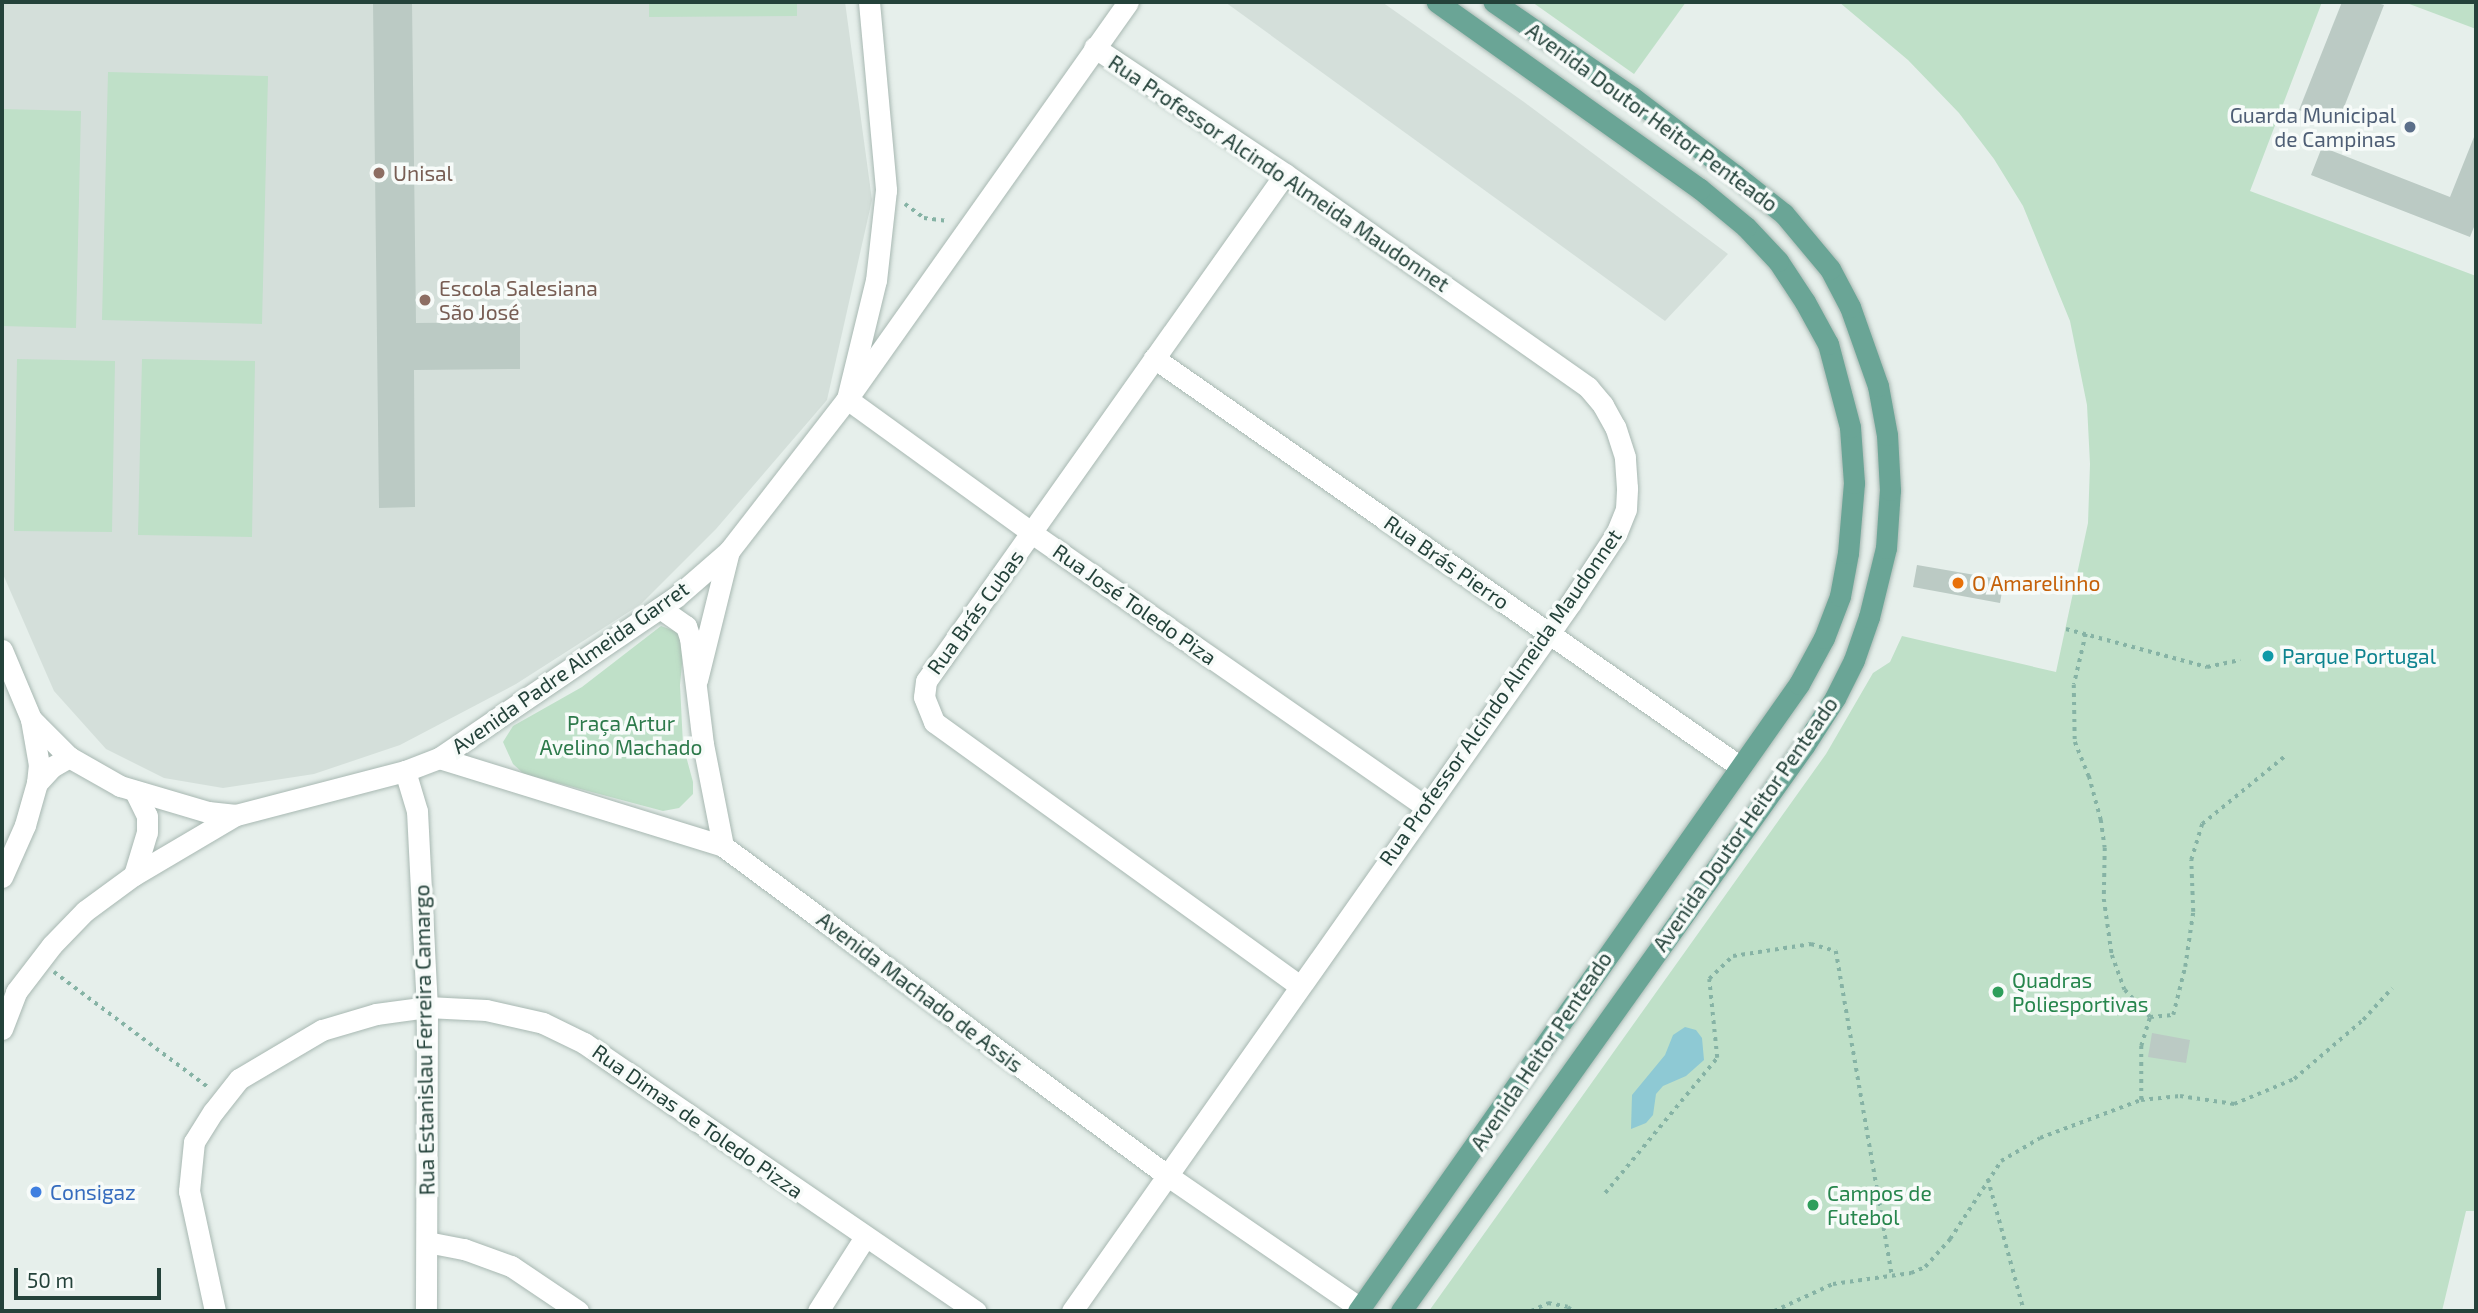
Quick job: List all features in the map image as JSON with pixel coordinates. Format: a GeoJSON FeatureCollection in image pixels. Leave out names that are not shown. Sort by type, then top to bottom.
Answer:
{"type":"FeatureCollection","features":[{"type":"Feature","properties":{"kind":"main road","name":"Avenida Doutor Heitor Penteado"},"geometry":{"type":"LineString","coordinates":[[1437,2],[1690,182],[1746,227],[1778,261],[1828,344],[1850,427],[1854,483],[1848,553],[1840,596],[1824,638],[1799,684],[1723,789]]}},
{"type":"Feature","properties":{"kind":"main road","name":"Avenida Doutor Heitor Penteado"},"geometry":{"type":"LineString","coordinates":[[1494,2],[1632,97],[1784,214],[1830,269],[1850,307],[1878,386],[1887,435],[1890,490],[1886,548],[1870,617],[1854,660],[1804,746],[1585,1052]]}},
{"type":"Feature","properties":{"kind":"main road","name":"Avenida Heitor Penteado"},"geometry":{"type":"LineString","coordinates":[[1359,1310],[1502,1110],[1723,789]]}},
{"type":"Feature","properties":{"kind":"main road","name":"Avenida Heitor Penteado"},"geometry":{"type":"LineString","coordinates":[[1401,1311],[1585,1052]]}},
{"type":"Feature","properties":{"kind":"street"},"geometry":{"type":"LineString","coordinates":[[847,399],[876,280],[886,190],[869,2]]}},
{"type":"Feature","properties":{"kind":"street","name":"Avenida Padre Almeida Garret"},"geometry":{"type":"LineString","coordinates":[[31,719],[69,757],[135,791],[208,812],[236,815],[405,771],[439,758],[660,608],[729,551],[847,399],[1128,2]]}},
{"type":"Feature","properties":{"kind":"street","name":"Rua Professor Alcindo Almeida Maudonnet"},"geometry":{"type":"LineString","coordinates":[[1072,1311],[1298,985],[1549,633],[1616,534],[1626,509],[1625,457],[1603,405],[1588,387],[1284,174],[1094,47]]}},
{"type":"Feature","properties":{"kind":"street","name":"Rua Brás Cubas"},"geometry":{"type":"LineString","coordinates":[[1284,174],[926,681],[924,696],[934,722],[1298,985]]}},
{"type":"Feature","properties":{"kind":"street","name":"Rua Brás Pierro"},"geometry":{"type":"LineString","coordinates":[[1154,358],[1740,766]]}},
{"type":"Feature","properties":{"kind":"street","name":"Rua José Toledo Piza"},"geometry":{"type":"LineString","coordinates":[[847,399],[1032,533],[1425,806]]}},
{"type":"Feature","properties":{"kind":"street"},"geometry":{"type":"LineString","coordinates":[[697,680],[729,551]]}},
{"type":"Feature","properties":{"kind":"street"},"geometry":{"type":"LineString","coordinates":[[660,608],[686,626],[697,680],[699,723],[723,846]]}},
{"type":"Feature","properties":{"kind":"street"},"geometry":{"type":"LineString","coordinates":[[2,650],[31,719],[40,765],[25,824],[2,877]]}},
{"type":"Feature","properties":{"kind":"street"},"geometry":{"type":"LineString","coordinates":[[37,783],[52,767],[69,757]]}},
{"type":"Feature","properties":{"kind":"street","name":"Avenida Machado de Assis"},"geometry":{"type":"LineString","coordinates":[[439,758],[723,846],[1168,1176],[1359,1310]]}},
{"type":"Feature","properties":{"kind":"street","name":"Rua Estanislau Ferreira Camargo"},"geometry":{"type":"LineString","coordinates":[[405,771],[417,811],[427,1007],[426,1311]]}},
{"type":"Feature","properties":{"kind":"street"},"geometry":{"type":"LineString","coordinates":[[134,875],[148,832],[148,816],[135,791]]}},
{"type":"Feature","properties":{"kind":"street"},"geometry":{"type":"LineString","coordinates":[[2,1030],[16,992],[85,911],[134,875],[236,815]]}},
{"type":"Feature","properties":{"kind":"street","name":"Rua Dimas de Toledo Pizza"},"geometry":{"type":"LineString","coordinates":[[215,1311],[189,1191],[194,1142],[239,1079],[322,1030],[376,1014],[427,1007],[486,1010],[531,1020],[584,1043],[975,1311]]}},
{"type":"Feature","properties":{"kind":"street"},"geometry":{"type":"LineString","coordinates":[[818,1311],[865,1237]]}},
{"type":"Feature","properties":{"kind":"street"},"geometry":{"type":"LineString","coordinates":[[427,1242],[464,1249],[511,1266],[578,1311]]}},
{"type":"Feature","properties":{"kind":"path"},"geometry":{"type":"LineString","coordinates":[[886,190],[924,218],[971,223]]}},
{"type":"Feature","properties":{"kind":"path"},"geometry":{"type":"LineString","coordinates":[[2066,629],[2207,667],[2240,660]]}},
{"type":"Feature","properties":{"kind":"path"},"geometry":{"type":"LineString","coordinates":[[2086,634],[2074,685],[2076,742],[2101,820],[2105,848],[2104,899],[2112,955],[2125,990],[2150,1017]]}},
{"type":"Feature","properties":{"kind":"path"},"geometry":{"type":"LineString","coordinates":[[2150,1017],[2173,1015],[2185,967],[2193,912],[2191,860],[2202,824],[2284,757]]}},
{"type":"Feature","properties":{"kind":"path"},"geometry":{"type":"LineString","coordinates":[[1605,1193],[1717,1058],[1709,979],[1733,956],[1811,944],[1836,951],[1892,1275]]}},
{"type":"Feature","properties":{"kind":"path"},"geometry":{"type":"LineString","coordinates":[[40,961],[224,1099]]}},
{"type":"Feature","properties":{"kind":"path"},"geometry":{"type":"LineString","coordinates":[[1774,1311],[1833,1284],[1911,1273],[1932,1262],[2001,1161],[2019,1148],[2141,1100],[2179,1096],[2234,1104],[2267,1093],[2294,1079],[2363,1020],[2392,988]]}},
{"type":"Feature","properties":{"kind":"path"},"geometry":{"type":"LineString","coordinates":[[2141,1100],[2141,1045],[2150,1017]]}},
{"type":"Feature","properties":{"kind":"path"},"geometry":{"type":"LineString","coordinates":[[1988,1179],[2024,1311]]}},
{"type":"Feature","properties":{"kind":"path"},"geometry":{"type":"LineString","coordinates":[[1531,1311],[1548,1303],[1568,1307],[1573,1311]]}},
{"type":"Feature","properties":{"kind":"shaded area","name":"Escola Salesiana São José"},"geometry":{"type":"Polygon","coordinates":[[[2,2],[845,2],[872,200],[827,400],[716,529],[641,604],[516,684],[400,745],[314,774],[223,788],[164,778],[106,749],[54,691],[2,572],[2,2]]]}},
{"type":"Feature","properties":{"kind":"shaded area"},"geometry":{"type":"Polygon","coordinates":[[[1225,2],[1382,2],[1524,102],[1728,254],[1665,321],[1225,2]]]}},
{"type":"Feature","properties":{"kind":"green space"},"geometry":{"type":"Polygon","coordinates":[[[649,2],[797,2],[797,16],[649,17],[649,2]]]}},
{"type":"Feature","properties":{"kind":"green space"},"geometry":{"type":"Polygon","coordinates":[[[1532,2],[1686,2],[1634,74],[1532,2]]]}},
{"type":"Feature","properties":{"kind":"green space","name":"Parque Portugal"},"geometry":{"type":"Polygon","coordinates":[[[1839,2],[2322,2],[2250,191],[2476,276],[2476,1211],[2466,1211],[2442,1311],[1429,1311],[1826,754],[1873,673],[1890,662],[1902,636],[2056,672],[2088,523],[2090,464],[2087,405],[2070,321],[2023,206],[1994,159],[1959,113],[1908,60],[1839,2]]]}},
{"type":"Feature","properties":{"kind":"green space"},"geometry":{"type":"Polygon","coordinates":[[[2404,2],[2476,2],[2476,29],[2404,2]]]}},
{"type":"Feature","properties":{"kind":"green space"},"geometry":{"type":"Polygon","coordinates":[[[108,72],[268,76],[262,324],[102,320],[108,72]]]}},
{"type":"Feature","properties":{"kind":"green space"},"geometry":{"type":"Polygon","coordinates":[[[2,109],[81,111],[76,328],[2,326],[2,109]]]}},
{"type":"Feature","properties":{"kind":"green space"},"geometry":{"type":"Polygon","coordinates":[[[17,359],[115,361],[112,532],[14,531],[17,359]]]}},
{"type":"Feature","properties":{"kind":"green space"},"geometry":{"type":"Polygon","coordinates":[[[142,359],[255,361],[252,537],[138,535],[142,359]]]}},
{"type":"Feature","properties":{"kind":"green space","name":"Praça Artur Avelino Machado"},"geometry":{"type":"Polygon","coordinates":[[[661,626],[680,633],[684,642],[680,685],[683,745],[693,782],[693,794],[679,808],[663,811],[524,774],[513,764],[503,742],[513,726],[582,687],[661,626]]]}},
{"type":"Feature","properties":{"kind":"water"},"geometry":{"type":"Polygon","coordinates":[[[1685,1027],[1696,1030],[1702,1038],[1704,1060],[1686,1076],[1663,1086],[1656,1094],[1653,1115],[1646,1123],[1631,1129],[1632,1095],[1665,1055],[1673,1035],[1685,1027]]]}},
{"type":"Feature","properties":{"kind":"building","name":"Escola Salesiana São José"},"geometry":{"type":"Polygon","coordinates":[[[373,2],[412,2],[416,323],[520,322],[520,369],[414,370],[415,507],[379,508],[373,2]]]}},
{"type":"Feature","properties":{"kind":"building"},"geometry":{"type":"Polygon","coordinates":[[[2342,2],[2374,2],[2384,5],[2337,125],[2299,110],[2342,2]]]}},
{"type":"Feature","properties":{"kind":"building"},"geometry":{"type":"Polygon","coordinates":[[[2476,132],[2476,222],[2470,237],[2311,175],[2322,147],[2450,197],[2476,132]]]}},
{"type":"Feature","properties":{"kind":"building","name":"O Amarelinho"},"geometry":{"type":"Polygon","coordinates":[[[1917,565],[2004,580],[2000,603],[1913,587],[1917,565]]]}},
{"type":"Feature","properties":{"kind":"building"},"geometry":{"type":"Polygon","coordinates":[[[2152,1033],[2190,1040],[2186,1063],[2148,1057],[2152,1033]]]}},
{"type":"Feature","properties":{"kind":"place","name":"Guarda Municipal de Campinas"},"geometry":{"type":"Point","coordinates":[2410,127]}},
{"type":"Feature","properties":{"kind":"place","name":"Unisal"},"geometry":{"type":"Point","coordinates":[379,173]}},
{"type":"Feature","properties":{"kind":"place","name":"Escola Salesiana São José"},"geometry":{"type":"Point","coordinates":[425,300]}},
{"type":"Feature","properties":{"kind":"place","name":"O Amarelinho"},"geometry":{"type":"Point","coordinates":[1958,583]}},
{"type":"Feature","properties":{"kind":"place","name":"Parque Portugal"},"geometry":{"type":"Point","coordinates":[2268,656]}},
{"type":"Feature","properties":{"kind":"place","name":"Quadras Poliesportivas"},"geometry":{"type":"Point","coordinates":[1998,992]}},
{"type":"Feature","properties":{"kind":"place","name":"Consigaz"},"geometry":{"type":"Point","coordinates":[36,1192]}},
{"type":"Feature","properties":{"kind":"place","name":"Campos de Futebol"},"geometry":{"type":"Point","coordinates":[1813,1205]}}]}
